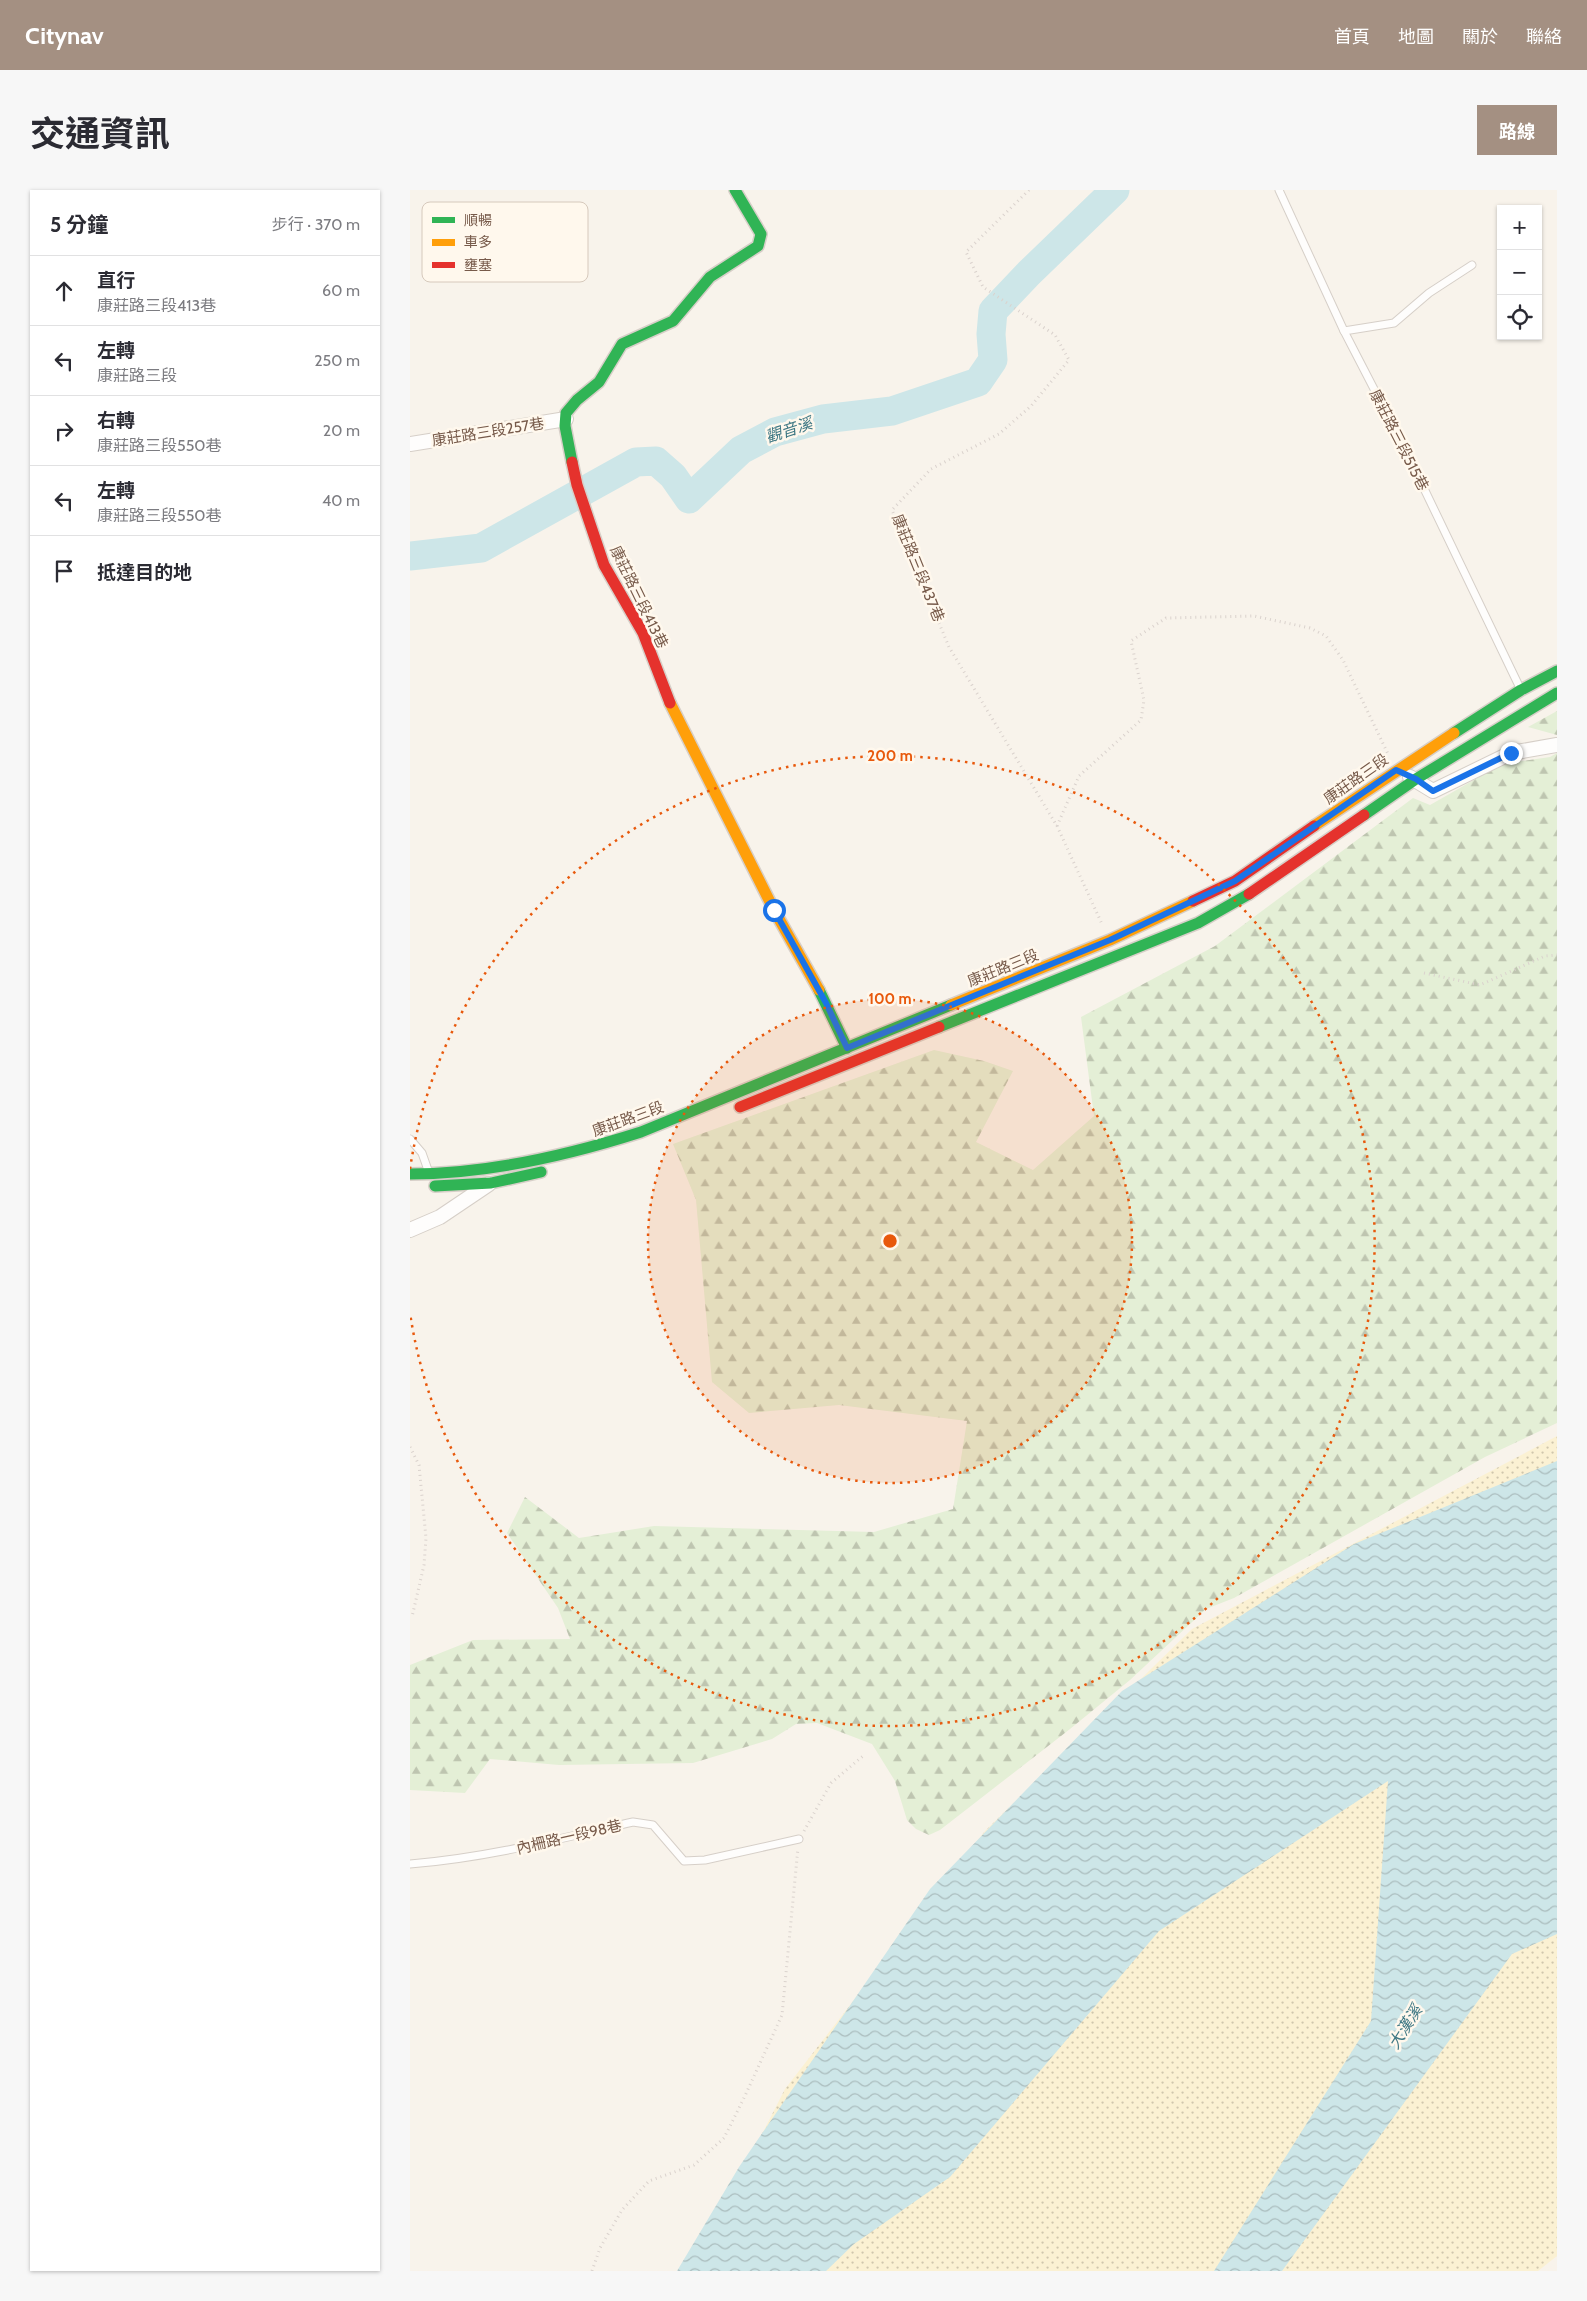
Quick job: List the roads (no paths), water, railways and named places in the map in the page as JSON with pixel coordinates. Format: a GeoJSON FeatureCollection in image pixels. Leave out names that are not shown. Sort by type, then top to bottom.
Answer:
{"type":"FeatureCollection","features":[{"type":"Feature","properties":{"kind":"main road"},"geometry":{"type":"LineString","coordinates":[[566,419],[566,413],[577,400],[599,382],[622,344],[673,321],[710,277],[758,246],[761,234],[735,190]]}},
{"type":"Feature","properties":{"kind":"main road","name":"康莊路三段413巷"},"geometry":{"type":"LineString","coordinates":[[566,419],[565,426],[577,485],[604,566],[643,633],[669,700],[774,910],[826,1003],[847,1048]]}},
{"type":"Feature","properties":{"kind":"main road","name":"康莊路三段"},"geometry":{"type":"LineString","coordinates":[[410,1174],[429,1174],[518,1163],[588,1149],[641,1132],[1110,940],[1235,881],[1396,770],[1521,690],[1557,671]]}},
{"type":"Feature","properties":{"kind":"main road"},"geometry":{"type":"LineString","coordinates":[[724,1113],[1198,923],[1243,898],[1416,779],[1557,693]]}},
{"type":"Feature","properties":{"kind":"main road"},"geometry":{"type":"LineString","coordinates":[[429,1186],[491,1183],[556,1169]]}},
{"type":"Feature","properties":{"kind":"street","name":"康莊路三段257巷"},"geometry":{"type":"LineString","coordinates":[[410,444],[566,419]]}},
{"type":"Feature","properties":{"kind":"street"},"geometry":{"type":"LineString","coordinates":[[1396,770],[1416,779],[1433,791],[1511,753],[1557,746]]}},
{"type":"Feature","properties":{"kind":"street"},"geometry":{"type":"LineString","coordinates":[[410,1230],[440,1217],[491,1183]]}},
{"type":"Feature","properties":{"kind":"lane","name":"康莊路三段515巷"},"geometry":{"type":"LineString","coordinates":[[1279,190],[1344,331],[1404,447],[1521,690]]}},
{"type":"Feature","properties":{"kind":"lane"},"geometry":{"type":"LineString","coordinates":[[1344,331],[1394,323],[1429,293],[1472,265]]}},
{"type":"Feature","properties":{"kind":"lane"},"geometry":{"type":"LineString","coordinates":[[410,1139],[422,1153],[429,1174],[429,1186]]}},
{"type":"Feature","properties":{"kind":"lane","name":"內柵路一段98巷"},"geometry":{"type":"LineString","coordinates":[[410,1864],[450,1861],[507,1852],[632,1822],[653,1825],[684,1861],[705,1860],[799,1839]]}},
{"type":"Feature","properties":{"kind":"water","name":"大漢溪"},"geometry":{"type":"Polygon","coordinates":[[[1557,1461],[1557,1934],[1512,1954],[1282,2271],[1214,2271],[1371,2021],[1388,1781],[1159,1931],[950,2177],[854,2244],[826,2271],[677,2271],[739,2167],[930,1889],[1122,1691],[1354,1544],[1557,1461]]]}},
{"type":"Feature","properties":{"kind":"waterway","name":"觀音溪"},"geometry":{"type":"LineString","coordinates":[[410,556],[481,548],[636,462],[656,461],[673,476],[689,499],[741,450],[775,432],[823,419],[892,411],[978,382],[993,360],[991,334],[993,311],[1029,273],[1115,190]]}}]}
